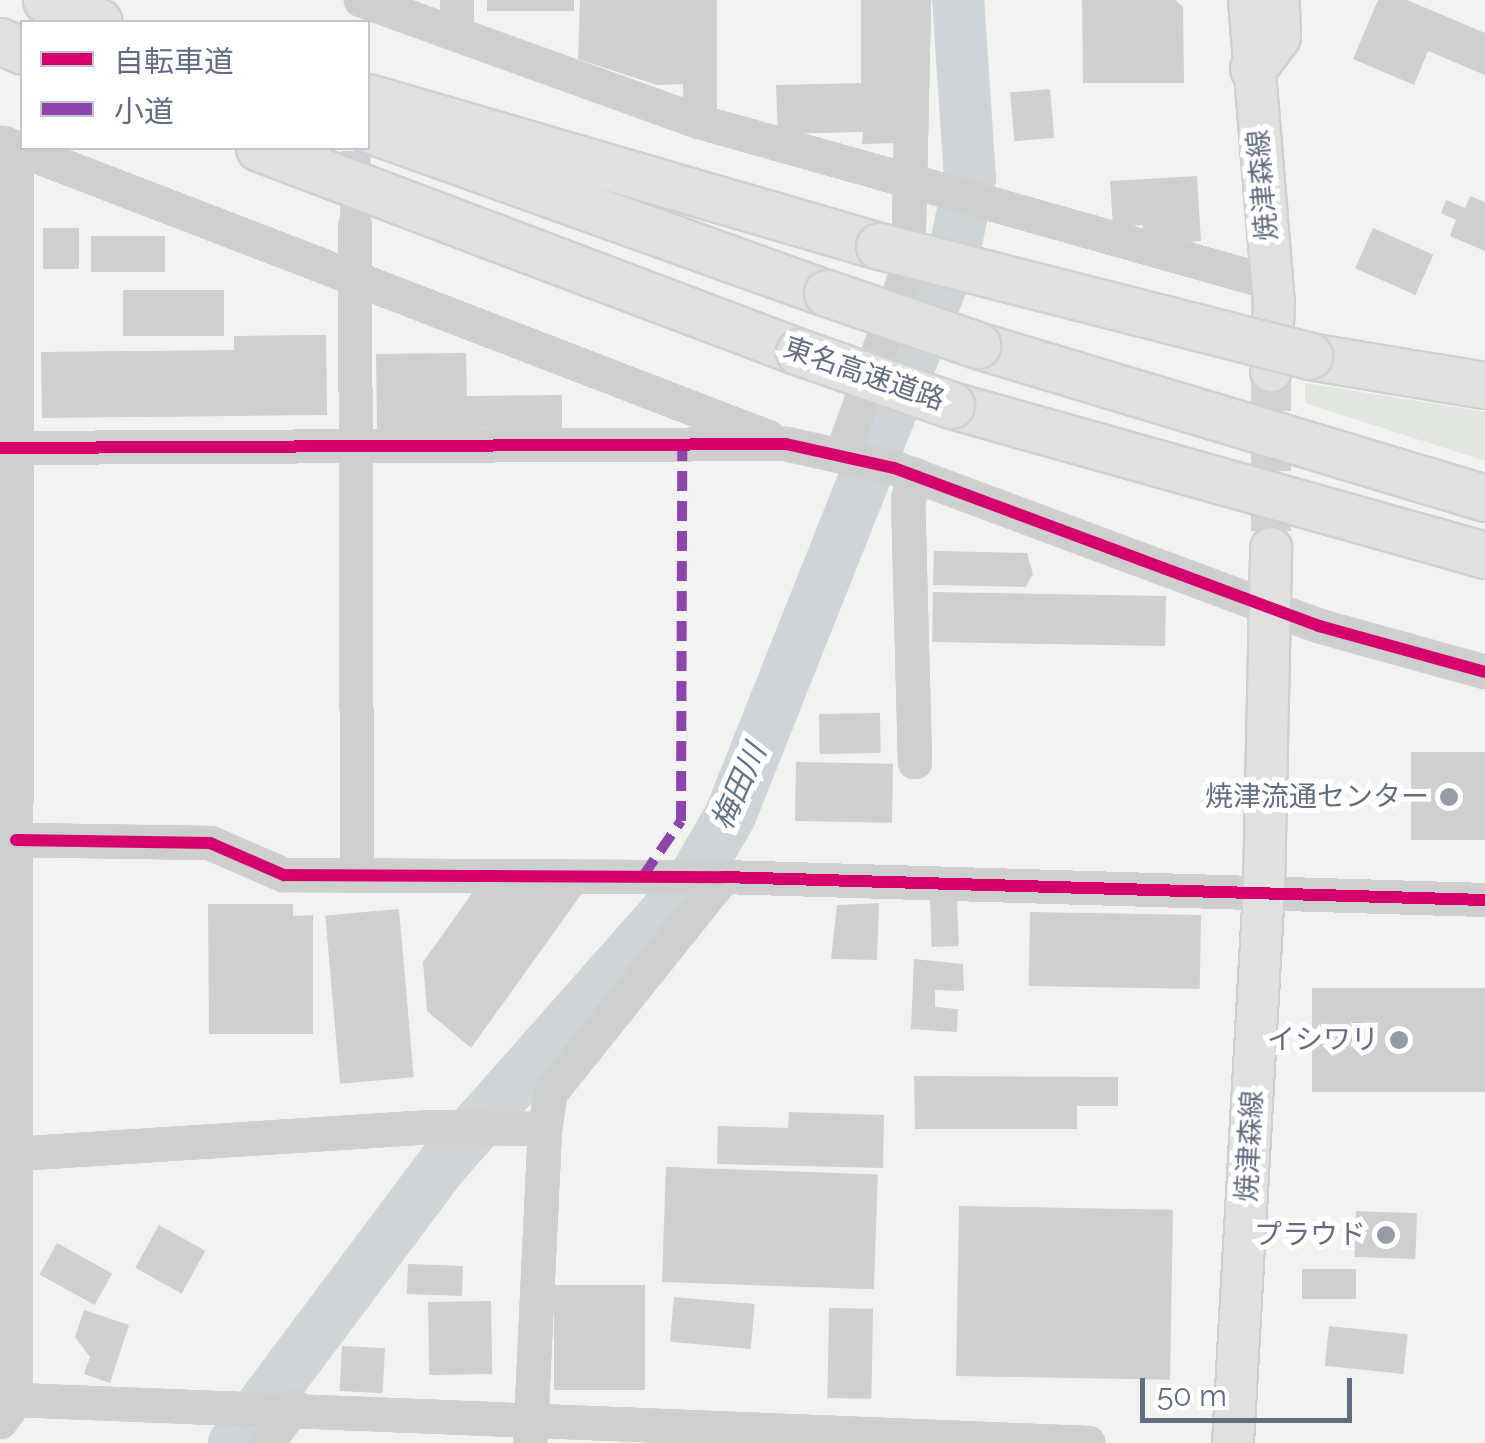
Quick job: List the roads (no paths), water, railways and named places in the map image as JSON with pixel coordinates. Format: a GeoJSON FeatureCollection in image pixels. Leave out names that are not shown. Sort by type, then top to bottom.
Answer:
{"type":"FeatureCollection","features":[{"type":"Feature","properties":{"kind":"highway"},"geometry":{"type":"LineString","coordinates":[[1253,68],[1277,36],[1276,0]]}},
{"type":"Feature","properties":{"kind":"highway"},"geometry":{"type":"LineString","coordinates":[[370,97],[1290,364],[1485,385]]}},
{"type":"Feature","properties":{"kind":"highway"},"geometry":{"type":"LineString","coordinates":[[370,130],[977,345],[1485,498]]}},
{"type":"Feature","properties":{"kind":"highway","name":"東名高速道路"},"geometry":{"type":"LineString","coordinates":[[264,150],[799,352],[951,404],[1485,555]]}},
{"type":"Feature","properties":{"kind":"main road","name":"焼津森線"},"geometry":{"type":"LineString","coordinates":[[1248,0],[1272,283],[1290,364]]}},
{"type":"Feature","properties":{"kind":"main road","name":"焼津森線"},"geometry":{"type":"LineString","coordinates":[[1233,1443],[1264,889],[1271,548]]}},
{"type":"Feature","properties":{"kind":"street"},"geometry":{"type":"LineString","coordinates":[[360,0],[700,122],[1030,219],[1272,283]]}},
{"type":"Feature","properties":{"kind":"street"},"geometry":{"type":"LineString","coordinates":[[700,0],[700,122]]}},
{"type":"Feature","properties":{"kind":"street"},"geometry":{"type":"LineString","coordinates":[[843,453],[908,269],[918,186],[914,0]]}},
{"type":"Feature","properties":{"kind":"street"},"geometry":{"type":"LineString","coordinates":[[786,444],[9,146],[8,1411],[218,1404],[531,1431],[1088,1443]]}},
{"type":"Feature","properties":{"kind":"street"},"geometry":{"type":"LineString","coordinates":[[355,226],[350,445],[356,876]]}},
{"type":"Feature","properties":{"kind":"street"},"geometry":{"type":"LineString","coordinates":[[10,448],[786,444],[843,453],[905,472],[1272,605],[1485,672]]}},
{"type":"Feature","properties":{"kind":"street"},"geometry":{"type":"LineString","coordinates":[[905,472],[915,762]]}},
{"type":"Feature","properties":{"kind":"street"},"geometry":{"type":"LineString","coordinates":[[11,825],[210,843],[284,875],[723,877],[1264,889],[1485,900]]}},
{"type":"Feature","properties":{"kind":"street"},"geometry":{"type":"LineString","coordinates":[[531,1431],[545,1129],[551,1092],[723,877]]}},
{"type":"Feature","properties":{"kind":"street"},"geometry":{"type":"LineString","coordinates":[[7,1154],[428,1127],[545,1129]]}},
{"type":"Feature","properties":{"kind":"street"},"geometry":{"type":"LineString","coordinates":[[267,1443],[294,1408]]}},
{"type":"Feature","properties":{"kind":"waterway","name":"梅田川"},"geometry":{"type":"LineString","coordinates":[[234,1443],[442,1165],[690,885],[730,816],[953,256],[970,179],[958,0]]}},
{"type":"Feature","properties":{"kind":"tunnel"},"geometry":{"type":"LineString","coordinates":[[355,226],[356,150]]}},
{"type":"Feature","properties":{"kind":"tunnel"},"geometry":{"type":"LineString","coordinates":[[1271,371],[1271,548]]}},
{"type":"Feature","properties":{"kind":"place","name":"焼津流通センター"},"geometry":{"type":"Point","coordinates":[1449,797]}},
{"type":"Feature","properties":{"kind":"place","name":"イシワリ"},"geometry":{"type":"Point","coordinates":[1399,1040]}},
{"type":"Feature","properties":{"kind":"place","name":"プラウド"},"geometry":{"type":"Point","coordinates":[1386,1235]}}]}
